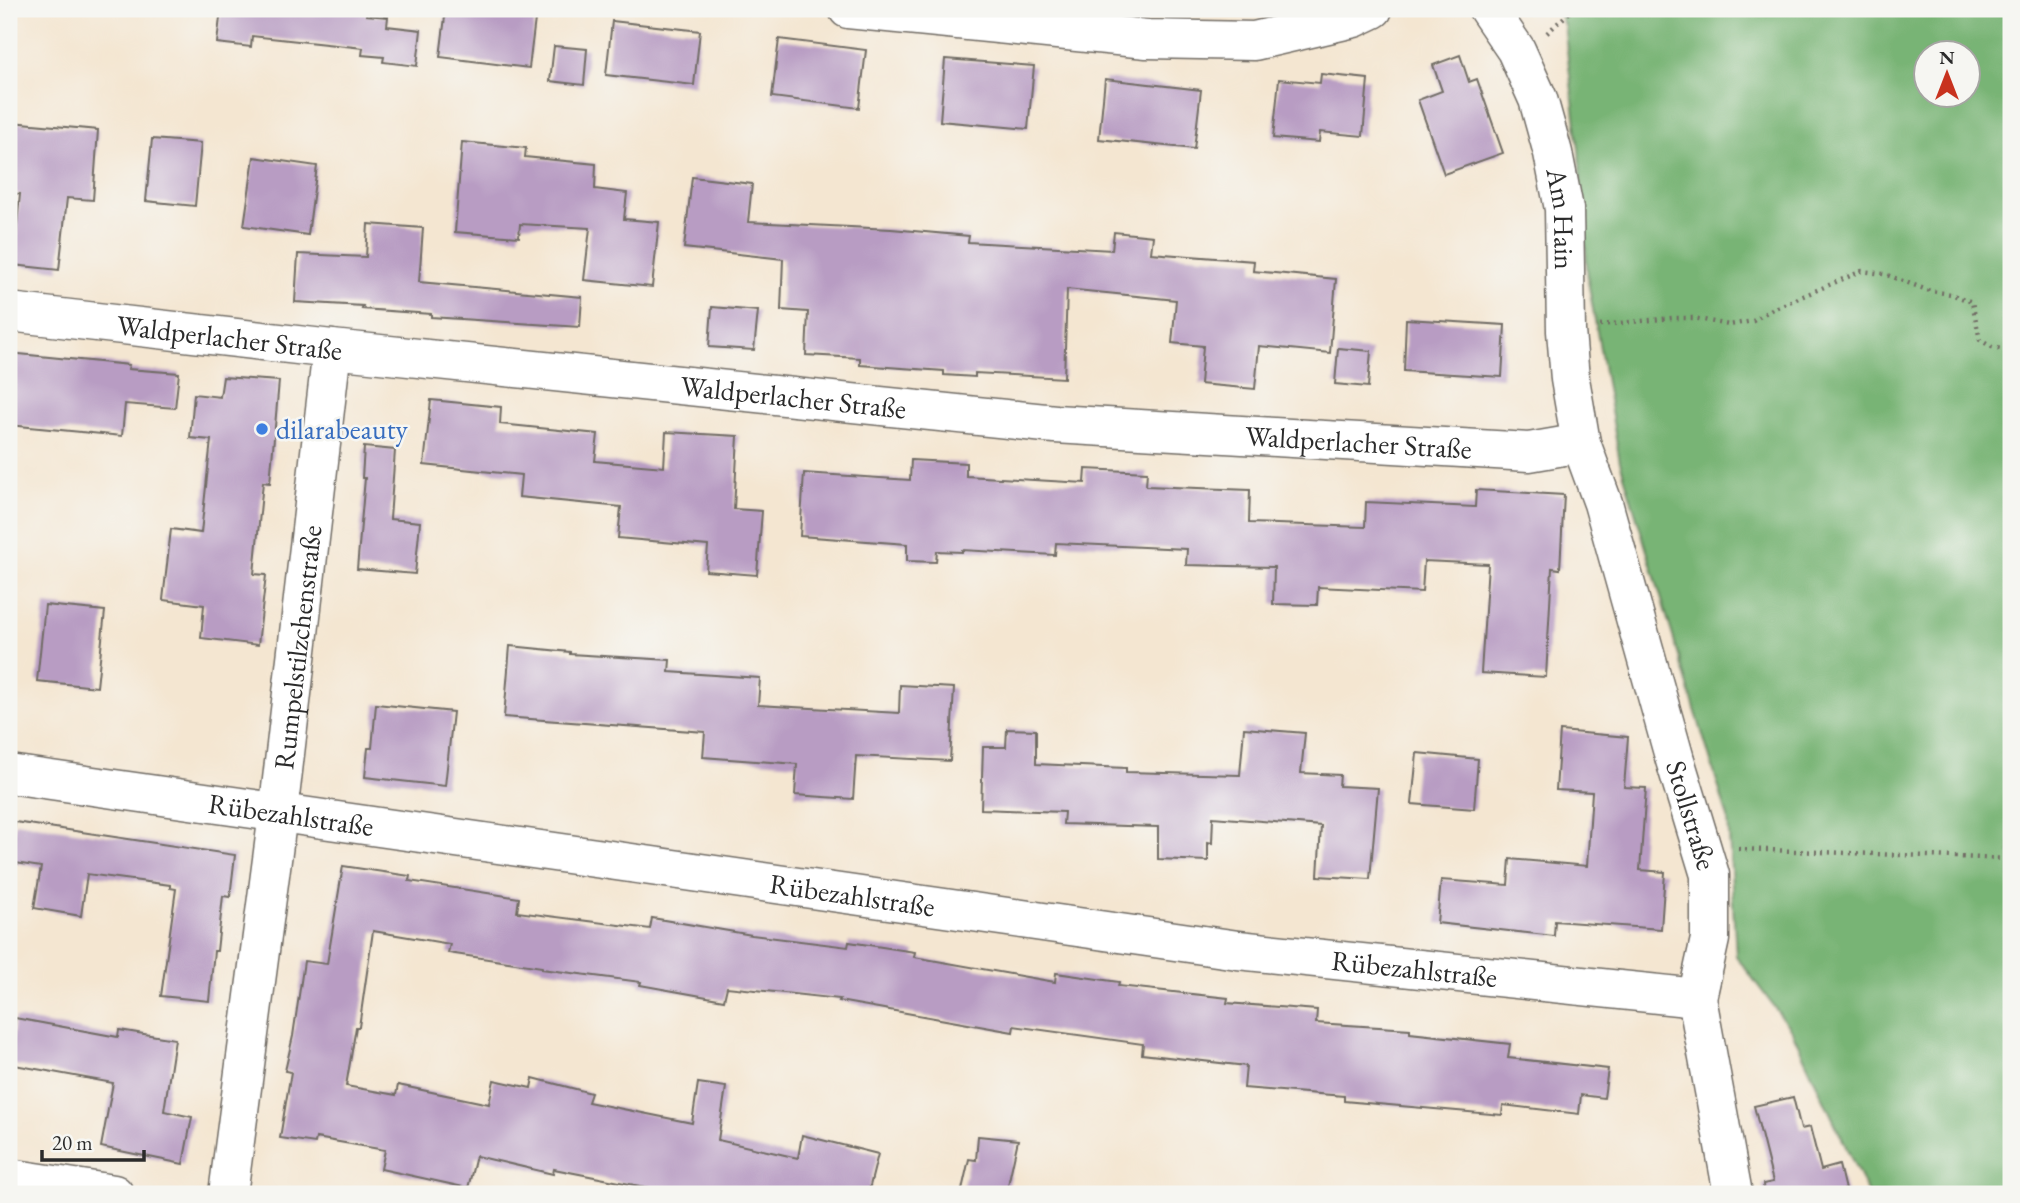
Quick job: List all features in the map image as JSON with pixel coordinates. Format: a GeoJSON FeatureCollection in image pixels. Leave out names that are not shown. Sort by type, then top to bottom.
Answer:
{"type":"FeatureCollection","features":[{"type":"Feature","properties":{"kind":"street"},"geometry":{"type":"LineString","coordinates":[[848,9],[1147,39],[1254,41],[1354,19],[1373,9]]}},
{"type":"Feature","properties":{"kind":"street","name":"Am Hain"},"geometry":{"type":"LineString","coordinates":[[1488,9],[1516,50],[1538,99],[1553,153],[1564,209],[1566,331],[1570,379],[1581,443]]}},
{"type":"Feature","properties":{"kind":"street","name":"Waldperlacher Straße"},"geometry":{"type":"LineString","coordinates":[[9,313],[1055,424],[1529,452],[1581,443]]}},
{"type":"Feature","properties":{"kind":"street","name":"Rumpelstilzchenstraße"},"geometry":{"type":"LineString","coordinates":[[228,1194],[278,814],[332,349]]}},
{"type":"Feature","properties":{"kind":"street","name":"Stollstraße"},"geometry":{"type":"LineString","coordinates":[[1581,443],[1603,503],[1710,875],[1710,939],[1697,998],[1733,1194]]}},
{"type":"Feature","properties":{"kind":"street","name":"Rübezahlstraße"},"geometry":{"type":"LineString","coordinates":[[9,774],[1238,950],[1697,998]]}},
{"type":"Feature","properties":{"kind":"street"},"geometry":{"type":"LineString","coordinates":[[9,1178],[114,1194]]}},
{"type":"Feature","properties":{"kind":"path"},"geometry":{"type":"LineString","coordinates":[[1566,331],[1644,319],[1694,318],[1729,324],[1753,321],[1770,310],[1862,271],[1884,274],[1930,291],[1951,293],[1972,302],[1980,340],[1992,347],[2011,351]]}},
{"type":"Feature","properties":{"kind":"path"},"geometry":{"type":"LineString","coordinates":[[1702,847],[1784,853],[2011,859]]}},
{"type":"Feature","properties":{"kind":"green space"},"geometry":{"type":"Polygon","coordinates":[[[1557,9],[2011,9],[2011,1194],[1868,1194],[1792,1031],[1736,956],[1728,818],[1620,462],[1588,281],[1579,150],[1564,25],[1557,9]]]}},
{"type":"Feature","properties":{"kind":"building"},"geometry":{"type":"Polygon","coordinates":[[[221,9],[278,13],[279,9],[367,9],[366,15],[388,17],[387,26],[421,30],[417,66],[383,62],[384,57],[362,55],[363,48],[252,36],[251,47],[217,43],[221,9]]]}},
{"type":"Feature","properties":{"kind":"building"},"geometry":{"type":"Polygon","coordinates":[[[446,9],[536,11],[529,68],[440,57],[446,9]]]}},
{"type":"Feature","properties":{"kind":"building"},"geometry":{"type":"Polygon","coordinates":[[[612,21],[700,31],[694,85],[606,75],[612,21]]]}},
{"type":"Feature","properties":{"kind":"building"},"geometry":{"type":"Polygon","coordinates":[[[779,39],[866,50],[859,108],[772,97],[779,39]]]}},
{"type":"Feature","properties":{"kind":"building"},"geometry":{"type":"Polygon","coordinates":[[[554,46],[587,49],[584,85],[550,81],[554,46]]]}},
{"type":"Feature","properties":{"kind":"building"},"geometry":{"type":"Polygon","coordinates":[[[1460,55],[1469,82],[1477,79],[1503,153],[1444,174],[1418,100],[1442,91],[1433,65],[1460,55]]]}},
{"type":"Feature","properties":{"kind":"building"},"geometry":{"type":"Polygon","coordinates":[[[945,59],[1034,66],[1028,129],[940,121],[945,59]]]}},
{"type":"Feature","properties":{"kind":"building"},"geometry":{"type":"Polygon","coordinates":[[[1321,74],[1368,79],[1363,136],[1320,132],[1319,142],[1273,138],[1279,79],[1320,83],[1321,74]]]}},
{"type":"Feature","properties":{"kind":"building"},"geometry":{"type":"Polygon","coordinates":[[[1105,79],[1201,90],[1194,149],[1099,139],[1105,79]]]}},
{"type":"Feature","properties":{"kind":"building"},"geometry":{"type":"Polygon","coordinates":[[[11,122],[98,130],[93,200],[67,198],[59,270],[13,265],[20,194],[9,193],[11,122]]]}},
{"type":"Feature","properties":{"kind":"building"},"geometry":{"type":"Polygon","coordinates":[[[152,139],[201,143],[195,206],[146,201],[152,139]]]}},
{"type":"Feature","properties":{"kind":"building"},"geometry":{"type":"Polygon","coordinates":[[[462,142],[526,148],[525,157],[596,164],[595,189],[627,193],[624,219],[659,222],[652,287],[584,280],[590,228],[520,224],[519,237],[455,232],[462,142]]]}},
{"type":"Feature","properties":{"kind":"building"},"geometry":{"type":"Polygon","coordinates":[[[254,157],[317,166],[308,235],[244,226],[254,157]]]}},
{"type":"Feature","properties":{"kind":"building"},"geometry":{"type":"Polygon","coordinates":[[[692,177],[752,184],[748,222],[891,229],[969,236],[968,242],[1112,250],[1114,232],[1153,236],[1151,253],[1254,261],[1253,271],[1336,279],[1330,353],[1259,346],[1255,389],[1200,384],[1203,346],[1172,343],[1176,300],[1067,289],[1064,378],[975,373],[975,377],[944,375],[944,371],[860,365],[860,358],[806,355],[808,312],[781,310],[783,259],[684,248],[692,177]]]}},
{"type":"Feature","properties":{"kind":"building"},"geometry":{"type":"Polygon","coordinates":[[[368,224],[423,228],[419,282],[582,297],[580,327],[431,317],[431,314],[362,309],[363,306],[295,302],[298,254],[366,257],[368,224]]]}},
{"type":"Feature","properties":{"kind":"building"},"geometry":{"type":"Polygon","coordinates":[[[712,307],[758,311],[754,350],[709,347],[712,307]]]}},
{"type":"Feature","properties":{"kind":"building"},"geometry":{"type":"Polygon","coordinates":[[[1406,319],[1505,325],[1502,377],[1404,371],[1406,319]]]}},
{"type":"Feature","properties":{"kind":"building"},"geometry":{"type":"Polygon","coordinates":[[[1338,348],[1371,351],[1368,387],[1335,384],[1338,348]]]}},
{"type":"Feature","properties":{"kind":"building"},"geometry":{"type":"Polygon","coordinates":[[[9,353],[129,365],[128,369],[179,373],[175,408],[125,404],[122,436],[9,425],[9,353]]]}},
{"type":"Feature","properties":{"kind":"building"},"geometry":{"type":"Polygon","coordinates":[[[223,377],[279,381],[270,483],[263,482],[254,574],[266,575],[258,645],[201,638],[204,605],[163,600],[171,529],[201,533],[211,440],[190,438],[194,394],[220,397],[223,377]]]}},
{"type":"Feature","properties":{"kind":"building"},"geometry":{"type":"Polygon","coordinates":[[[431,400],[501,407],[500,424],[598,434],[595,461],[664,467],[666,432],[738,436],[734,509],[762,511],[757,575],[706,571],[708,546],[618,538],[621,507],[519,497],[521,475],[424,465],[431,400]]]}},
{"type":"Feature","properties":{"kind":"building"},"geometry":{"type":"Polygon","coordinates":[[[364,447],[395,450],[390,519],[420,522],[415,574],[357,569],[365,478],[362,478],[364,447]]]}},
{"type":"Feature","properties":{"kind":"building"},"geometry":{"type":"Polygon","coordinates":[[[911,460],[966,463],[966,476],[1085,483],[1086,469],[1147,472],[1146,486],[1250,490],[1249,523],[1365,527],[1366,502],[1475,507],[1476,490],[1564,495],[1560,569],[1552,568],[1546,677],[1481,673],[1488,564],[1424,561],[1422,592],[1318,587],[1317,605],[1273,604],[1274,567],[1186,565],[1187,549],[1056,543],[1055,555],[937,551],[936,562],[907,561],[907,544],[800,536],[804,473],[910,480],[911,460]]]}},
{"type":"Feature","properties":{"kind":"building"},"geometry":{"type":"Polygon","coordinates":[[[45,605],[105,611],[97,687],[37,681],[45,605]]]}},
{"type":"Feature","properties":{"kind":"building"},"geometry":{"type":"Polygon","coordinates":[[[510,646],[570,654],[670,660],[669,672],[760,678],[758,705],[899,713],[900,685],[954,688],[950,761],[856,756],[853,799],[795,795],[797,764],[703,757],[705,732],[504,717],[510,646]]]}},
{"type":"Feature","properties":{"kind":"building"},"geometry":{"type":"Polygon","coordinates":[[[376,704],[453,712],[445,786],[365,777],[368,748],[372,748],[376,704]]]}},
{"type":"Feature","properties":{"kind":"building"},"geometry":{"type":"Polygon","coordinates":[[[1244,728],[1305,733],[1301,773],[1340,775],[1339,786],[1378,788],[1370,879],[1318,876],[1321,826],[1213,817],[1212,843],[1208,842],[1208,861],[1158,859],[1158,827],[1063,824],[1064,812],[981,809],[983,747],[1006,747],[1007,729],[1036,730],[1036,764],[1126,768],[1126,772],[1240,775],[1244,728]]]}},
{"type":"Feature","properties":{"kind":"building"},"geometry":{"type":"Polygon","coordinates":[[[1560,731],[1628,737],[1624,787],[1646,788],[1640,870],[1665,872],[1661,929],[1555,921],[1554,936],[1437,923],[1441,880],[1508,885],[1510,859],[1587,866],[1592,792],[1556,790],[1560,731]]]}},
{"type":"Feature","properties":{"kind":"building"},"geometry":{"type":"Polygon","coordinates":[[[1417,753],[1478,759],[1474,809],[1412,804],[1417,753]]]}},
{"type":"Feature","properties":{"kind":"building"},"geometry":{"type":"Polygon","coordinates":[[[15,822],[235,855],[230,897],[223,896],[209,1001],[161,996],[176,889],[170,888],[170,885],[87,874],[81,916],[34,908],[41,867],[9,862],[15,822]]]}},
{"type":"Feature","properties":{"kind":"building"},"geometry":{"type":"Polygon","coordinates":[[[343,866],[410,876],[409,881],[519,898],[517,912],[650,929],[652,918],[752,935],[848,947],[849,942],[915,952],[914,957],[1055,982],[1056,973],[1119,982],[1118,986],[1228,998],[1227,1003],[1317,1010],[1316,1023],[1410,1029],[1410,1033],[1510,1044],[1508,1058],[1608,1069],[1604,1098],[1581,1095],[1579,1114],[1503,1105],[1502,1115],[1344,1101],[1344,1096],[1244,1088],[1246,1066],[1142,1054],[1143,1044],[1014,1026],[1013,1032],[839,1001],[840,999],[727,987],[724,1000],[640,985],[641,982],[448,953],[450,944],[373,931],[359,1027],[356,1027],[346,1086],[396,1095],[398,1085],[489,1104],[494,1080],[531,1088],[533,1078],[591,1093],[588,1102],[692,1123],[698,1083],[726,1087],[718,1140],[798,1158],[802,1135],[878,1154],[868,1194],[680,1194],[554,1169],[553,1174],[476,1156],[468,1188],[381,1169],[385,1150],[316,1138],[315,1143],[280,1138],[291,1072],[285,1071],[304,961],[327,964],[343,866]]]}},
{"type":"Feature","properties":{"kind":"building"},"geometry":{"type":"Polygon","coordinates":[[[15,1018],[118,1037],[119,1030],[175,1039],[164,1111],[192,1117],[183,1164],[101,1147],[113,1083],[9,1064],[15,1018]]]}},
{"type":"Feature","properties":{"kind":"building"},"geometry":{"type":"Polygon","coordinates":[[[1793,1097],[1801,1129],[1810,1127],[1821,1170],[1839,1165],[1846,1194],[1764,1194],[1763,1184],[1773,1182],[1754,1106],[1793,1097]]]}},
{"type":"Feature","properties":{"kind":"building"},"geometry":{"type":"Polygon","coordinates":[[[978,1136],[1018,1140],[1006,1194],[961,1194],[969,1159],[976,1160],[978,1136]]]}},
{"type":"Feature","properties":{"kind":"place","name":"dilarabeauty"},"geometry":{"type":"Point","coordinates":[262,429]}}]}
